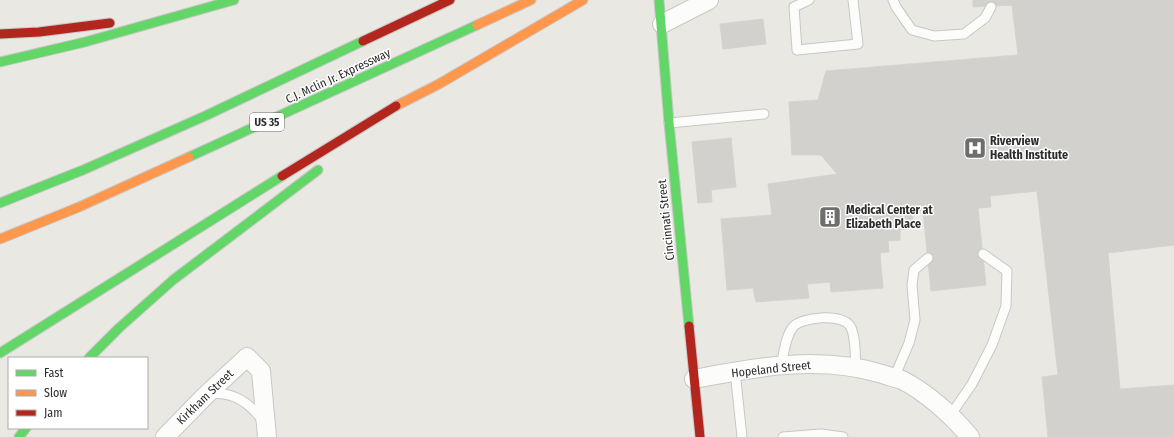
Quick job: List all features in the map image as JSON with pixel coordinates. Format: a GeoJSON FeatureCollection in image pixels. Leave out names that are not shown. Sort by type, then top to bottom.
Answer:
{"type":"FeatureCollection","features":[{"type":"Feature","properties":{"kind":"main road"},"geometry":{"type":"LineString","coordinates":[[0,62],[85,42],[234,0]]}},
{"type":"Feature","properties":{"kind":"main road","name":"C.J. Mclin Jr. Expressway"},"geometry":{"type":"LineString","coordinates":[[0,203],[83,170],[205,116],[450,0]]}},
{"type":"Feature","properties":{"kind":"main road","name":"C.J. Mclin Jr. Expressway"},"geometry":{"type":"LineString","coordinates":[[0,239],[135,182],[341,89],[531,0]]}},
{"type":"Feature","properties":{"kind":"main road"},"geometry":{"type":"LineString","coordinates":[[0,353],[390,109],[439,84],[583,0]]}},
{"type":"Feature","properties":{"kind":"main road","name":"Cincinnati Street"},"geometry":{"type":"LineString","coordinates":[[659,0],[669,123],[700,437]]}},
{"type":"Feature","properties":{"kind":"main road"},"geometry":{"type":"LineString","coordinates":[[0,34],[39,32],[193,11]]}},
{"type":"Feature","properties":{"kind":"main road"},"geometry":{"type":"LineString","coordinates":[[394,118],[439,84]]}},
{"type":"Feature","properties":{"kind":"main road"},"geometry":{"type":"LineString","coordinates":[[90,357],[119,328],[173,280],[328,162]]}},
{"type":"Feature","properties":{"kind":"main road"},"geometry":{"type":"LineString","coordinates":[[19,437],[25,429]]}},
{"type":"Feature","properties":{"kind":"street"},"geometry":{"type":"LineString","coordinates":[[662,24],[709,0]]}},
{"type":"Feature","properties":{"kind":"street","name":"Kirkham Street"},"geometry":{"type":"LineString","coordinates":[[165,437],[206,395],[247,357],[261,371],[267,432]]}},
{"type":"Feature","properties":{"kind":"street","name":"Hopeland Street"},"geometry":{"type":"LineString","coordinates":[[694,379],[781,365],[834,365],[856,368],[902,380],[924,394],[950,416],[970,437]]}},
{"type":"Feature","properties":{"kind":"lane"},"geometry":{"type":"LineString","coordinates":[[809,0],[794,7],[797,50],[858,44],[853,0]]}},
{"type":"Feature","properties":{"kind":"lane"},"geometry":{"type":"LineString","coordinates":[[893,0],[896,7],[912,30],[934,36],[964,34],[985,18],[991,6]]}},
{"type":"Feature","properties":{"kind":"lane"},"geometry":{"type":"LineString","coordinates":[[669,123],[764,114]]}},
{"type":"Feature","properties":{"kind":"lane"},"geometry":{"type":"LineString","coordinates":[[950,416],[972,384],[992,345],[1006,306],[1007,271],[983,254]]}},
{"type":"Feature","properties":{"kind":"lane"},"geometry":{"type":"LineString","coordinates":[[894,378],[910,343],[915,320],[912,284],[914,270],[928,258]]}},
{"type":"Feature","properties":{"kind":"lane"},"geometry":{"type":"LineString","coordinates":[[781,365],[788,336],[793,327],[806,321],[826,318],[842,320],[850,326],[854,339],[856,368]]}},
{"type":"Feature","properties":{"kind":"lane"},"geometry":{"type":"LineString","coordinates":[[735,372],[742,437]]}},
{"type":"Feature","properties":{"kind":"lane"},"geometry":{"type":"LineString","coordinates":[[206,395],[218,393],[230,394],[244,401],[256,412],[267,432]]}},
{"type":"Feature","properties":{"kind":"lane"},"geometry":{"type":"LineString","coordinates":[[783,437],[821,434],[843,437]]}},
{"type":"Feature","properties":{"kind":"building","name":"Medical Center at Elizabeth Place"},"geometry":{"type":"Polygon","coordinates":[[[973,0],[1174,0],[1174,245],[1108,253],[1120,389],[1174,385],[1174,437],[1048,437],[1042,377],[1058,375],[1037,191],[990,196],[991,207],[978,208],[986,285],[931,291],[923,211],[913,212],[913,228],[900,230],[900,240],[888,241],[889,252],[880,253],[883,288],[831,292],[830,282],[807,284],[809,298],[756,302],[753,288],[727,290],[721,219],[772,215],[768,184],[837,174],[821,155],[792,155],[789,102],[818,100],[826,71],[1018,55],[1012,5],[973,7],[973,0]]]}},
{"type":"Feature","properties":{"kind":"building"},"geometry":{"type":"Polygon","coordinates":[[[763,19],[766,44],[723,49],[720,24],[763,19]]]}},
{"type":"Feature","properties":{"kind":"building"},"geometry":{"type":"Polygon","coordinates":[[[731,138],[736,187],[711,190],[712,202],[698,203],[692,142],[731,138]]]}},
{"type":"Feature","properties":{"kind":"traffic: fast"},"geometry":{"type":"LineString","coordinates":[[0,62],[85,42],[234,0]]}},
{"type":"Feature","properties":{"kind":"traffic: fast"},"geometry":{"type":"LineString","coordinates":[[659,0],[669,123],[689,326]]}},
{"type":"Feature","properties":{"kind":"traffic: fast"},"geometry":{"type":"LineString","coordinates":[[189,157],[477,25]]}},
{"type":"Feature","properties":{"kind":"traffic: fast"},"geometry":{"type":"LineString","coordinates":[[0,203],[83,170],[205,116],[363,41]]}},
{"type":"Feature","properties":{"kind":"traffic: fast"},"geometry":{"type":"LineString","coordinates":[[90,357],[119,328],[173,280],[318,170]]}},
{"type":"Feature","properties":{"kind":"traffic: fast"},"geometry":{"type":"LineString","coordinates":[[0,353],[282,176]]}},
{"type":"Feature","properties":{"kind":"traffic: fast"},"geometry":{"type":"LineString","coordinates":[[19,437],[25,429]]}},
{"type":"Feature","properties":{"kind":"traffic: slow"},"geometry":{"type":"LineString","coordinates":[[477,25],[531,0]]}},
{"type":"Feature","properties":{"kind":"traffic: slow"},"geometry":{"type":"LineString","coordinates":[[396,106],[439,84],[583,0]]}},
{"type":"Feature","properties":{"kind":"traffic: slow"},"geometry":{"type":"LineString","coordinates":[[0,239],[79,207],[189,157]]}},
{"type":"Feature","properties":{"kind":"traffic: jam"},"geometry":{"type":"LineString","coordinates":[[363,41],[450,0]]}},
{"type":"Feature","properties":{"kind":"traffic: jam"},"geometry":{"type":"LineString","coordinates":[[0,34],[39,32],[110,23]]}},
{"type":"Feature","properties":{"kind":"traffic: jam"},"geometry":{"type":"LineString","coordinates":[[282,176],[396,106]]}},
{"type":"Feature","properties":{"kind":"traffic: jam"},"geometry":{"type":"LineString","coordinates":[[689,326],[700,437]]}},
{"type":"Feature","properties":{"kind":"place","name":"Riverview Health Institute"},"geometry":{"type":"Point","coordinates":[975,148]}},
{"type":"Feature","properties":{"kind":"place","name":"Medical Center at Elizabeth Place"},"geometry":{"type":"Point","coordinates":[830,217]}}]}
